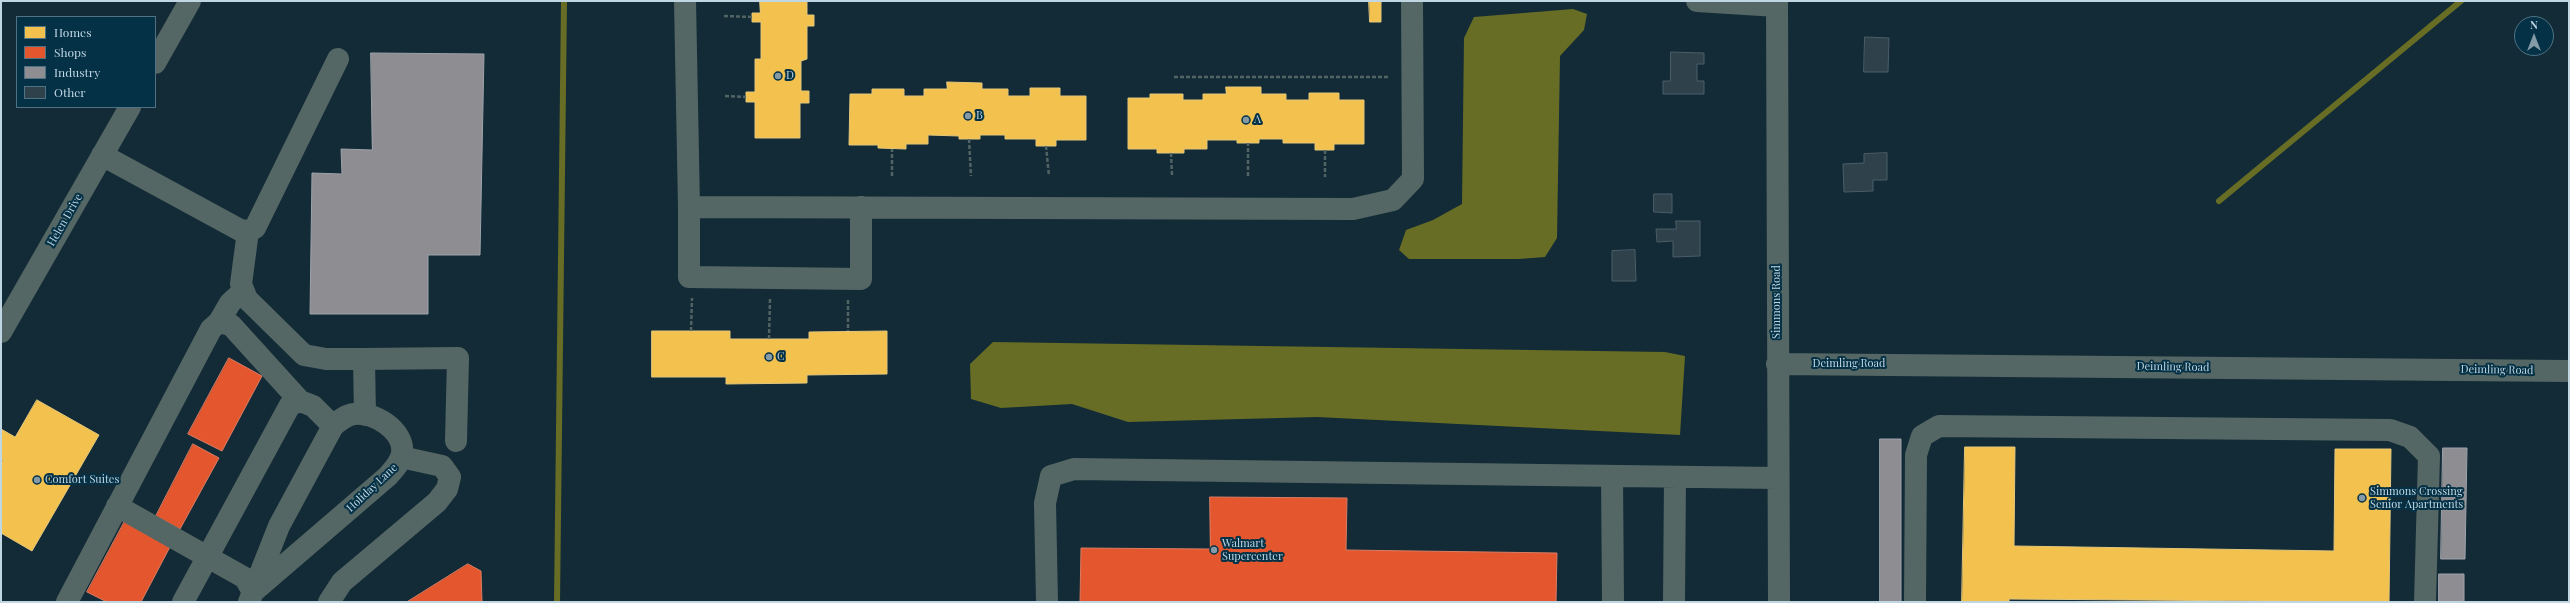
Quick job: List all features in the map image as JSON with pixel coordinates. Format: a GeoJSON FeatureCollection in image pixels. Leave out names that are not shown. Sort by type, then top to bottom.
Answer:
{"type":"FeatureCollection","features":[{"type":"Feature","properties":{"kind":"street"},"geometry":{"type":"LineString","coordinates":[[156,61],[190,1]]}},
{"type":"Feature","properties":{"kind":"street"},"geometry":{"type":"LineString","coordinates":[[685,1],[689,277],[861,279],[861,207]]}},
{"type":"Feature","properties":{"kind":"street"},"geometry":{"type":"LineString","coordinates":[[688,207],[1353,209],[1393,200],[1413,179],[1412,1]]}},
{"type":"Feature","properties":{"kind":"street"},"geometry":{"type":"LineString","coordinates":[[1697,1],[1776,4]]}},
{"type":"Feature","properties":{"kind":"street","name":"Simmons Road"},"geometry":{"type":"LineString","coordinates":[[1776,4],[1777,478],[1779,602]]}},
{"type":"Feature","properties":{"kind":"street"},"geometry":{"type":"LineString","coordinates":[[102,155],[240,230],[248,231],[255,228],[338,59]]}},
{"type":"Feature","properties":{"kind":"street","name":"Helen Drive"},"geometry":{"type":"LineString","coordinates":[[1,332],[129,108]]}},
{"type":"Feature","properties":{"kind":"street"},"geometry":{"type":"LineString","coordinates":[[248,231],[242,292],[247,299],[304,355],[326,359],[458,358],[456,440]]}},
{"type":"Feature","properties":{"kind":"street"},"geometry":{"type":"LineString","coordinates":[[67,602],[204,339],[211,329],[219,322],[230,303],[242,292]]}},
{"type":"Feature","properties":{"kind":"street"},"geometry":{"type":"LineString","coordinates":[[219,322],[231,325],[300,400],[313,406],[333,426],[279,526],[251,597]]}},
{"type":"Feature","properties":{"kind":"street"},"geometry":{"type":"LineString","coordinates":[[364,359],[365,415]]}},
{"type":"Feature","properties":{"kind":"street","name":"Deimling Road"},"geometry":{"type":"LineString","coordinates":[[1777,364],[2569,371]]}},
{"type":"Feature","properties":{"kind":"street"},"geometry":{"type":"LineString","coordinates":[[182,602],[290,405],[300,400]]}},
{"type":"Feature","properties":{"kind":"street","name":"Holiday Lane"},"geometry":{"type":"LineString","coordinates":[[251,597],[388,476],[401,457],[402,446],[396,432],[386,423],[365,415],[355,414],[333,426]]}},
{"type":"Feature","properties":{"kind":"street"},"geometry":{"type":"LineString","coordinates":[[1915,602],[1916,455],[1922,436],[1939,426],[2390,430],[2410,437],[2428,456],[2425,602]]}},
{"type":"Feature","properties":{"kind":"street"},"geometry":{"type":"LineString","coordinates":[[329,602],[342,582],[437,502],[447,489],[450,477],[442,466],[401,457]]}},
{"type":"Feature","properties":{"kind":"street"},"geometry":{"type":"LineString","coordinates":[[1047,602],[1045,503],[1049,483],[1051,476],[1074,468],[1777,478]]}},
{"type":"Feature","properties":{"kind":"street"},"geometry":{"type":"LineString","coordinates":[[1612,476],[1613,602]]}},
{"type":"Feature","properties":{"kind":"street"},"geometry":{"type":"LineString","coordinates":[[1674,602],[1675,477]]}},
{"type":"Feature","properties":{"kind":"street"},"geometry":{"type":"LineString","coordinates":[[117,506],[208,555],[245,578],[251,597]]}},
{"type":"Feature","properties":{"kind":"path"},"geometry":{"type":"LineString","coordinates":[[724,16],[752,17]]}},
{"type":"Feature","properties":{"kind":"path"},"geometry":{"type":"LineString","coordinates":[[1174,77],[1388,77]]}},
{"type":"Feature","properties":{"kind":"path"},"geometry":{"type":"LineString","coordinates":[[725,96],[746,97]]}},
{"type":"Feature","properties":{"kind":"path"},"geometry":{"type":"LineString","coordinates":[[969,139],[971,176]]}},
{"type":"Feature","properties":{"kind":"path"},"geometry":{"type":"LineString","coordinates":[[1248,143],[1248,176]]}},
{"type":"Feature","properties":{"kind":"path"},"geometry":{"type":"LineString","coordinates":[[1046,146],[1049,176]]}},
{"type":"Feature","properties":{"kind":"path"},"geometry":{"type":"LineString","coordinates":[[892,149],[892,176]]}},
{"type":"Feature","properties":{"kind":"path"},"geometry":{"type":"LineString","coordinates":[[1325,150],[1325,177]]}},
{"type":"Feature","properties":{"kind":"path"},"geometry":{"type":"LineString","coordinates":[[1170,153],[1172,176]]}},
{"type":"Feature","properties":{"kind":"path"},"geometry":{"type":"LineString","coordinates":[[691,332],[692,296]]}},
{"type":"Feature","properties":{"kind":"path"},"geometry":{"type":"LineString","coordinates":[[769,339],[770,296]]}},
{"type":"Feature","properties":{"kind":"path"},"geometry":{"type":"LineString","coordinates":[[848,296],[848,332]]}},
{"type":"Feature","properties":{"kind":"shaded area"},"geometry":{"type":"Polygon","coordinates":[[[1573,9],[1587,14],[1584,30],[1560,56],[1557,238],[1545,257],[1519,259],[1409,259],[1399,250],[1406,230],[1433,220],[1462,204],[1464,38],[1474,17],[1573,9]]]}},
{"type":"Feature","properties":{"kind":"shaded area"},"geometry":{"type":"Polygon","coordinates":[[[993,342],[1665,352],[1685,356],[1680,435],[1317,417],[1128,422],[1072,404],[1001,408],[971,399],[970,364],[993,342]]]}},
{"type":"Feature","properties":{"kind":"building: Homes","name":"D"},"geometry":{"type":"Polygon","coordinates":[[[760,1],[807,1],[807,15],[814,15],[814,26],[807,26],[807,59],[801,61],[801,91],[809,91],[809,103],[800,103],[800,138],[755,138],[755,102],[746,102],[746,92],[755,92],[755,59],[761,59],[761,22],[752,22],[752,13],[760,13],[760,1]]]}},
{"type":"Feature","properties":{"kind":"building: Homes"},"geometry":{"type":"Polygon","coordinates":[[[1369,1],[1381,1],[1381,22],[1370,22],[1369,1]]]}},
{"type":"Feature","properties":{"kind":"building: Homes","name":"B"},"geometry":{"type":"Polygon","coordinates":[[[947,82],[982,83],[982,89],[1008,89],[1008,96],[1030,96],[1030,88],[1060,88],[1060,96],[1086,96],[1086,140],[1056,140],[1056,146],[1036,146],[1036,139],[1005,139],[1005,135],[980,135],[980,139],[959,139],[959,136],[928,135],[928,144],[906,144],[906,149],[878,148],[878,145],[849,145],[850,94],[872,94],[872,89],[904,89],[904,96],[924,96],[924,89],[947,89],[947,82]]]}},
{"type":"Feature","properties":{"kind":"building: Homes","name":"A"},"geometry":{"type":"Polygon","coordinates":[[[1226,87],[1261,87],[1261,94],[1286,94],[1286,100],[1309,100],[1309,93],[1339,93],[1339,100],[1364,100],[1364,144],[1334,144],[1334,150],[1315,150],[1315,143],[1283,143],[1283,139],[1259,139],[1259,143],[1237,143],[1237,140],[1207,140],[1207,149],[1184,149],[1184,153],[1157,153],[1157,149],[1128,149],[1128,98],[1150,98],[1150,94],[1183,94],[1183,100],[1203,100],[1203,94],[1226,94],[1226,87]]]}},
{"type":"Feature","properties":{"kind":"building: Homes","name":"C"},"geometry":{"type":"Polygon","coordinates":[[[652,331],[730,331],[730,339],[809,339],[809,332],[887,331],[887,374],[807,375],[807,383],[726,384],[726,377],[652,377],[652,331]]]}},
{"type":"Feature","properties":{"kind":"building: Homes","name":"Comfort Suites"},"geometry":{"type":"Polygon","coordinates":[[[37,400],[99,435],[32,551],[1,533],[1,464],[3,460],[1,458],[1,429],[15,437],[37,400]]]}},
{"type":"Feature","properties":{"kind":"building: Homes","name":"Simmons Crossing Senior Apartments"},"geometry":{"type":"Polygon","coordinates":[[[1965,447],[2015,447],[2014,546],[2334,551],[2335,449],[2391,449],[2389,602],[2009,599],[2009,602],[1962,602],[1965,447]]]}},
{"type":"Feature","properties":{"kind":"building: Shops"},"geometry":{"type":"Polygon","coordinates":[[[229,358],[262,376],[222,451],[188,434],[229,358]]]}},
{"type":"Feature","properties":{"kind":"building: Shops"},"geometry":{"type":"Polygon","coordinates":[[[193,444],[219,458],[180,529],[156,516],[193,444]]]}},
{"type":"Feature","properties":{"kind":"building: Shops","name":"Walmart Supercenter"},"geometry":{"type":"Polygon","coordinates":[[[1210,497],[1347,498],[1346,550],[1557,553],[1556,602],[1080,602],[1081,548],[1210,549],[1210,497]]]}},
{"type":"Feature","properties":{"kind":"building: Shops"},"geometry":{"type":"Polygon","coordinates":[[[125,521],[171,545],[141,602],[107,602],[87,592],[125,521]]]}},
{"type":"Feature","properties":{"kind":"building: Shops"},"geometry":{"type":"Polygon","coordinates":[[[468,564],[481,571],[482,602],[407,602],[468,564]]]}},
{"type":"Feature","properties":{"kind":"building: Industry"},"geometry":{"type":"Polygon","coordinates":[[[371,53],[484,54],[480,255],[428,255],[428,314],[310,314],[312,173],[342,174],[341,149],[372,150],[371,53]]]}},
{"type":"Feature","properties":{"kind":"building: Industry"},"geometry":{"type":"Polygon","coordinates":[[[1880,439],[1901,439],[1901,602],[1880,602],[1880,439]]]}},
{"type":"Feature","properties":{"kind":"building: Industry"},"geometry":{"type":"Polygon","coordinates":[[[2443,448],[2467,448],[2465,559],[2441,559],[2443,448]]]}},
{"type":"Feature","properties":{"kind":"building: Industry"},"geometry":{"type":"Polygon","coordinates":[[[2439,574],[2464,574],[2464,602],[2439,602],[2439,574]]]}},
{"type":"Feature","properties":{"kind":"building: Other"},"geometry":{"type":"Polygon","coordinates":[[[1865,37],[1889,38],[1888,72],[1864,72],[1865,37]]]}},
{"type":"Feature","properties":{"kind":"building: Other"},"geometry":{"type":"Polygon","coordinates":[[[1671,52],[1704,53],[1704,64],[1697,64],[1697,81],[1704,81],[1704,94],[1663,94],[1663,81],[1670,81],[1671,52]]]}},
{"type":"Feature","properties":{"kind":"building: Other"},"geometry":{"type":"Polygon","coordinates":[[[1887,153],[1887,180],[1873,180],[1873,191],[1844,192],[1843,164],[1864,163],[1864,154],[1887,153]]]}},
{"type":"Feature","properties":{"kind":"building: Other"},"geometry":{"type":"Polygon","coordinates":[[[1654,194],[1672,194],[1672,213],[1654,212],[1654,194]]]}},
{"type":"Feature","properties":{"kind":"building: Other"},"geometry":{"type":"Polygon","coordinates":[[[1676,221],[1700,221],[1700,256],[1673,257],[1673,241],[1657,242],[1656,229],[1676,229],[1676,221]]]}},
{"type":"Feature","properties":{"kind":"building: Other"},"geometry":{"type":"Polygon","coordinates":[[[1635,250],[1636,281],[1612,281],[1612,251],[1635,250]]]}},
{"type":"Feature","properties":{"kind":"waterway"},"geometry":{"type":"LineString","coordinates":[[557,602],[564,1]]}},
{"type":"Feature","properties":{"kind":"waterway"},"geometry":{"type":"LineString","coordinates":[[2219,201],[2461,1]]}},
{"type":"Feature","properties":{"kind":"place","name":"D"},"geometry":{"type":"Point","coordinates":[778,76]}},
{"type":"Feature","properties":{"kind":"place","name":"B"},"geometry":{"type":"Point","coordinates":[968,116]}},
{"type":"Feature","properties":{"kind":"place","name":"A"},"geometry":{"type":"Point","coordinates":[1246,120]}},
{"type":"Feature","properties":{"kind":"place","name":"C"},"geometry":{"type":"Point","coordinates":[769,357]}},
{"type":"Feature","properties":{"kind":"place","name":"Comfort Suites"},"geometry":{"type":"Point","coordinates":[37,480]}},
{"type":"Feature","properties":{"kind":"place","name":"Simmons Crossing Senior Apartments"},"geometry":{"type":"Point","coordinates":[2362,498]}},
{"type":"Feature","properties":{"kind":"place","name":"Walmart Supercenter"},"geometry":{"type":"Point","coordinates":[1214,550]}}]}
